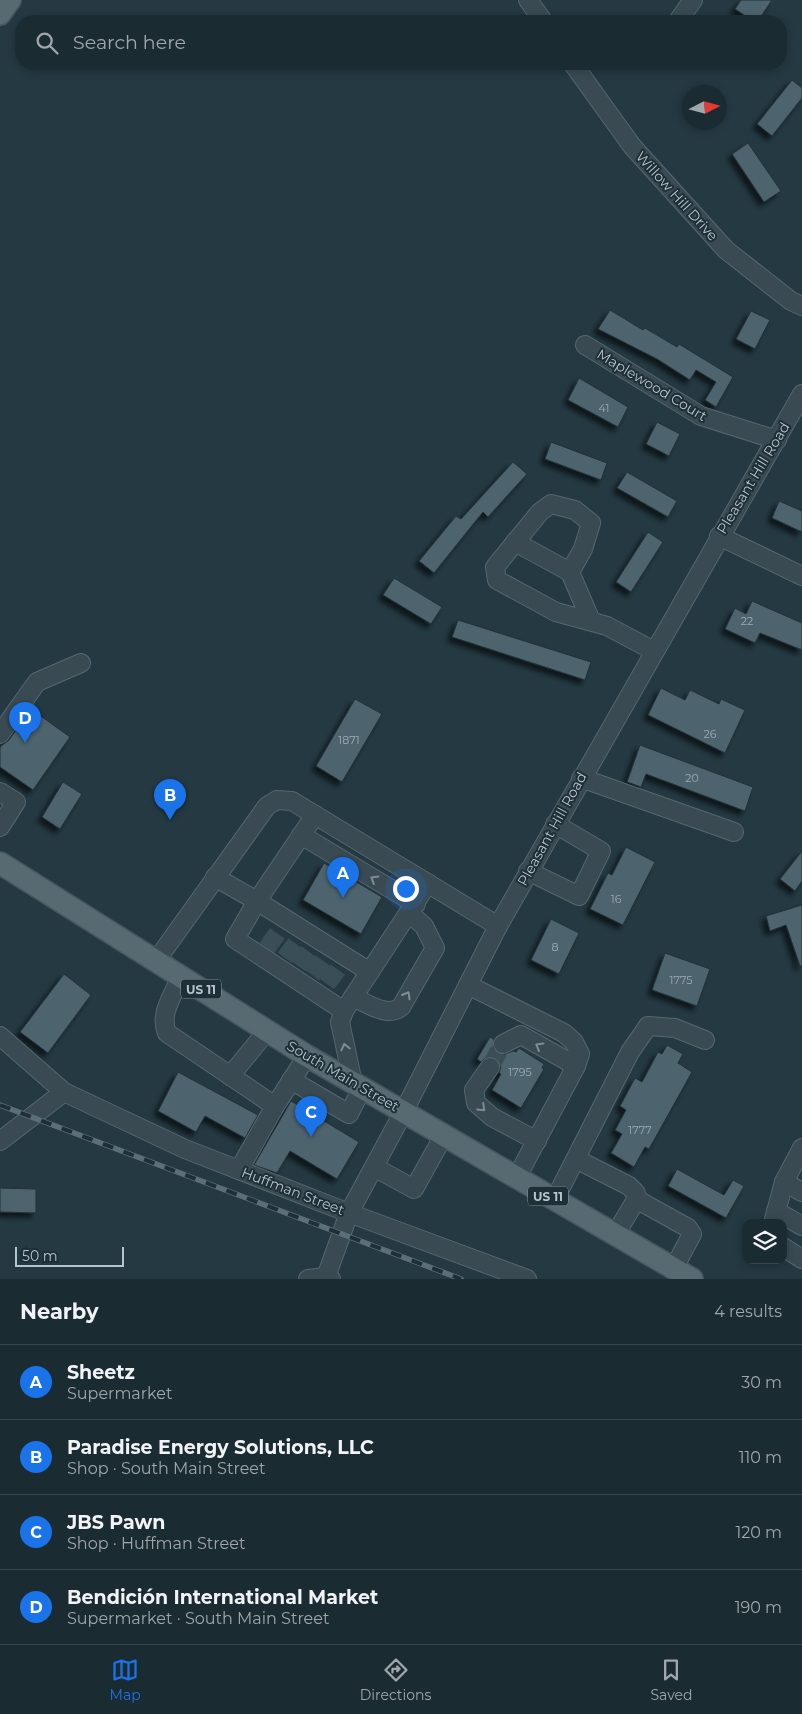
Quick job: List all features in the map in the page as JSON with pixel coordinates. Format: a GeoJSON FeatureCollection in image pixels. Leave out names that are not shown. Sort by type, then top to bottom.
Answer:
{"type":"FeatureCollection","features":[{"type":"Feature","properties":{"kind":"main road"},"geometry":{"type":"LineString","coordinates":[[0,14],[10,0]]}},
{"type":"Feature","properties":{"kind":"main road","name":"South Main Street"},"geometry":{"type":"LineString","coordinates":[[0,863],[307,1056],[692,1279]]}},
{"type":"Feature","properties":{"kind":"street"},"geometry":{"type":"LineString","coordinates":[[528,0],[539,15]]}},
{"type":"Feature","properties":{"kind":"street"},"geometry":{"type":"LineString","coordinates":[[682,15],[693,0]]}},
{"type":"Feature","properties":{"kind":"street","name":"Willow Hill Drive"},"geometry":{"type":"LineString","coordinates":[[577,70],[632,146],[726,250],[791,301],[802,306]]}},
{"type":"Feature","properties":{"kind":"street","name":"Maplewood Court"},"geometry":{"type":"LineString","coordinates":[[585,346],[701,416],[776,440]]}},
{"type":"Feature","properties":{"kind":"street","name":"Pleasant Hill Road"},"geometry":{"type":"LineString","coordinates":[[328,1278],[349,1213],[404,1111],[498,926],[719,536],[802,394]]}},
{"type":"Feature","properties":{"kind":"street"},"geometry":{"type":"LineString","coordinates":[[570,572],[583,549],[591,523],[574,510],[551,504],[540,512],[495,567],[497,580],[556,612],[607,626],[654,651]]}},
{"type":"Feature","properties":{"kind":"street"},"geometry":{"type":"LineString","coordinates":[[719,536],[802,576]]}},
{"type":"Feature","properties":{"kind":"street"},"geometry":{"type":"LineString","coordinates":[[515,542],[570,572],[591,621]]}},
{"type":"Feature","properties":{"kind":"street"},"geometry":{"type":"LineString","coordinates":[[0,734],[36,682],[81,663]]}},
{"type":"Feature","properties":{"kind":"street"},"geometry":{"type":"LineString","coordinates":[[581,778],[734,832]]}},
{"type":"Feature","properties":{"kind":"street"},"geometry":{"type":"LineString","coordinates":[[0,792],[16,802],[0,828]]}},
{"type":"Feature","properties":{"kind":"street"},"geometry":{"type":"LineString","coordinates":[[156,961],[215,877],[271,803],[280,799],[290,800],[498,926]]}},
{"type":"Feature","properties":{"kind":"street"},"geometry":{"type":"LineString","coordinates":[[301,835],[413,908],[424,926],[435,948],[401,1007],[395,1011],[386,1012],[348,1004],[265,952],[235,939],[257,901],[301,835],[315,815]]}},
{"type":"Feature","properties":{"kind":"street"},"geometry":{"type":"LineString","coordinates":[[528,872],[579,896],[601,851],[555,824]]}},
{"type":"Feature","properties":{"kind":"street"},"geometry":{"type":"LineString","coordinates":[[215,877],[257,901],[283,924],[322,948],[370,972]]}},
{"type":"Feature","properties":{"kind":"street"},"geometry":{"type":"LineString","coordinates":[[291,1080],[349,1114],[358,1086],[340,1022],[348,1004],[428,883]]}},
{"type":"Feature","properties":{"kind":"street"},"geometry":{"type":"LineString","coordinates":[[180,977],[164,1014],[163,1024],[167,1033],[275,1106]]}},
{"type":"Feature","properties":{"kind":"street"},"geometry":{"type":"LineString","coordinates":[[468,986],[564,1033],[574,1042],[580,1054],[576,1066],[517,1177]]}},
{"type":"Feature","properties":{"kind":"street"},"geometry":{"type":"LineString","coordinates":[[555,1200],[630,1052],[648,1026],[675,1028],[704,1040]]}},
{"type":"Feature","properties":{"kind":"street"},"geometry":{"type":"LineString","coordinates":[[230,1076],[267,1031]]}},
{"type":"Feature","properties":{"kind":"street","name":"Huffman Street"},"geometry":{"type":"LineString","coordinates":[[0,1036],[64,1092],[185,1149],[349,1213],[527,1279]]}},
{"type":"Feature","properties":{"kind":"street"},"geometry":{"type":"LineString","coordinates":[[503,1044],[521,1036],[576,1066]]}},
{"type":"Feature","properties":{"kind":"street"},"geometry":{"type":"LineString","coordinates":[[239,1170],[275,1106],[307,1056]]}},
{"type":"Feature","properties":{"kind":"street"},"geometry":{"type":"LineString","coordinates":[[490,1067],[474,1090],[476,1103],[492,1117],[537,1141]]}},
{"type":"Feature","properties":{"kind":"street"},"geometry":{"type":"LineString","coordinates":[[0,1141],[64,1092]]}},
{"type":"Feature","properties":{"kind":"street"},"geometry":{"type":"LineString","coordinates":[[374,1167],[414,1189],[444,1135]]}},
{"type":"Feature","properties":{"kind":"street"},"geometry":{"type":"LineString","coordinates":[[802,1148],[784,1182],[774,1217],[802,1226]]}},
{"type":"Feature","properties":{"kind":"street"},"geometry":{"type":"LineString","coordinates":[[576,1159],[629,1186],[636,1193],[636,1199],[615,1235]]}},
{"type":"Feature","properties":{"kind":"street"},"geometry":{"type":"LineString","coordinates":[[784,1182],[802,1192]]}},
{"type":"Feature","properties":{"kind":"street"},"geometry":{"type":"LineString","coordinates":[[636,1199],[688,1228],[692,1234],[674,1268]]}},
{"type":"Feature","properties":{"kind":"street"},"geometry":{"type":"LineString","coordinates":[[787,1249],[802,1258]]}},
{"type":"Feature","properties":{"kind":"street"},"geometry":{"type":"LineString","coordinates":[[308,1279],[328,1278]]}},
{"type":"Feature","properties":{"kind":"building"},"geometry":{"type":"Polygon","coordinates":[[[741,0],[772,0],[762,15],[744,15],[735,9],[741,0]]]}},
{"type":"Feature","properties":{"kind":"building"},"geometry":{"type":"Polygon","coordinates":[[[792,80],[802,88],[802,98],[772,136],[757,124],[792,80]]]}},
{"type":"Feature","properties":{"kind":"building"},"geometry":{"type":"Polygon","coordinates":[[[748,143],[781,191],[764,202],[732,154],[748,143]]]}},
{"type":"Feature","properties":{"kind":"building"},"geometry":{"type":"Polygon","coordinates":[[[610,310],[643,330],[645,328],[677,347],[679,344],[733,377],[716,407],[705,400],[716,382],[696,370],[690,380],[657,359],[598,329],[610,310]]]}},
{"type":"Feature","properties":{"kind":"building"},"geometry":{"type":"Polygon","coordinates":[[[751,311],[770,320],[755,349],[736,339],[751,311]]]}},
{"type":"Feature","properties":{"kind":"building"},"geometry":{"type":"Polygon","coordinates":[[[579,378],[628,407],[618,427],[568,400],[579,378]]]}},
{"type":"Feature","properties":{"kind":"building"},"geometry":{"type":"Polygon","coordinates":[[[657,422],[680,434],[669,456],[646,444],[657,422]]]}},
{"type":"Feature","properties":{"kind":"building"},"geometry":{"type":"Polygon","coordinates":[[[551,442],[607,463],[601,480],[545,459],[551,442]]]}},
{"type":"Feature","properties":{"kind":"building"},"geometry":{"type":"Polygon","coordinates":[[[513,462],[527,474],[488,517],[483,512],[434,573],[419,561],[456,516],[461,519],[513,462]]]}},
{"type":"Feature","properties":{"kind":"building"},"geometry":{"type":"Polygon","coordinates":[[[627,472],[677,501],[668,517],[617,488],[627,472]]]}},
{"type":"Feature","properties":{"kind":"building"},"geometry":{"type":"Polygon","coordinates":[[[779,501],[802,511],[802,532],[772,518],[779,501]]]}},
{"type":"Feature","properties":{"kind":"building"},"geometry":{"type":"Polygon","coordinates":[[[648,532],[663,542],[631,592],[616,582],[648,532]]]}},
{"type":"Feature","properties":{"kind":"building"},"geometry":{"type":"Polygon","coordinates":[[[394,578],[442,607],[431,624],[383,595],[394,578]]]}},
{"type":"Feature","properties":{"kind":"building"},"geometry":{"type":"Polygon","coordinates":[[[752,601],[802,623],[802,650],[760,633],[755,643],[725,629],[735,608],[746,614],[752,601]]]}},
{"type":"Feature","properties":{"kind":"building"},"geometry":{"type":"Polygon","coordinates":[[[458,620],[591,662],[585,680],[452,637],[458,620]]]}},
{"type":"Feature","properties":{"kind":"building"},"geometry":{"type":"Polygon","coordinates":[[[661,688],[685,700],[690,690],[719,704],[721,699],[745,710],[725,753],[648,715],[661,688]]]}},
{"type":"Feature","properties":{"kind":"building"},"geometry":{"type":"Polygon","coordinates":[[[355,699],[382,714],[342,782],[316,766],[355,699]]]}},
{"type":"Feature","properties":{"kind":"building"},"geometry":{"type":"Polygon","coordinates":[[[31,709],[70,737],[33,790],[0,767],[0,747],[9,740],[31,709]]]}},
{"type":"Feature","properties":{"kind":"building"},"geometry":{"type":"Polygon","coordinates":[[[640,745],[753,787],[745,811],[646,774],[641,787],[627,782],[640,745]]]}},
{"type":"Feature","properties":{"kind":"building"},"geometry":{"type":"Polygon","coordinates":[[[63,782],[82,794],[60,829],[42,817],[63,782]]]}},
{"type":"Feature","properties":{"kind":"building"},"geometry":{"type":"Polygon","coordinates":[[[626,847],[655,862],[623,925],[590,909],[608,873],[612,875],[626,847]]]}},
{"type":"Feature","properties":{"kind":"building"},"geometry":{"type":"Polygon","coordinates":[[[802,851],[802,881],[795,891],[780,879],[802,851]]]}},
{"type":"Feature","properties":{"kind":"building"},"geometry":{"type":"Polygon","coordinates":[[[324,863],[382,897],[361,934],[303,900],[324,863]]]}},
{"type":"Feature","properties":{"kind":"building"},"geometry":{"type":"Polygon","coordinates":[[[802,905],[802,966],[800,966],[786,925],[770,931],[766,916],[802,905]]]}},
{"type":"Feature","properties":{"kind":"building"},"geometry":{"type":"Polygon","coordinates":[[[551,919],[579,933],[559,974],[531,960],[551,919]]]}},
{"type":"Feature","properties":{"kind":"building"},"geometry":{"type":"Polygon","coordinates":[[[665,953],[710,969],[697,1006],[652,990],[665,953]]]}},
{"type":"Feature","properties":{"kind":"building"},"geometry":{"type":"Polygon","coordinates":[[[64,974],[91,995],[48,1053],[20,1032],[64,974]]]}},
{"type":"Feature","properties":{"kind":"building"},"geometry":{"type":"Polygon","coordinates":[[[490,1037],[494,1039],[493,1048],[498,1053],[503,1055],[513,1051],[516,1052],[519,1048],[544,1064],[542,1068],[544,1069],[521,1108],[492,1090],[501,1074],[499,1073],[501,1067],[496,1059],[486,1057],[481,1062],[477,1059],[490,1037]]]}},
{"type":"Feature","properties":{"kind":"building"},"geometry":{"type":"Polygon","coordinates":[[[667,1045],[683,1054],[678,1063],[692,1072],[649,1149],[645,1147],[634,1167],[611,1153],[622,1134],[615,1130],[626,1110],[620,1106],[635,1078],[642,1082],[658,1052],[662,1054],[667,1045]]]}},
{"type":"Feature","properties":{"kind":"building"},"geometry":{"type":"Polygon","coordinates":[[[178,1072],[258,1115],[245,1138],[205,1116],[196,1132],[158,1111],[178,1072]]]}},
{"type":"Feature","properties":{"kind":"building"},"geometry":{"type":"Polygon","coordinates":[[[291,1101],[359,1142],[337,1179],[290,1151],[277,1173],[254,1165],[291,1101]]]}},
{"type":"Feature","properties":{"kind":"building"},"geometry":{"type":"Polygon","coordinates":[[[677,1169],[724,1195],[733,1180],[744,1186],[726,1218],[668,1186],[677,1169]]]}},
{"type":"Feature","properties":{"kind":"building"},"geometry":{"type":"Polygon","coordinates":[[[0,1188],[36,1189],[36,1213],[0,1212],[0,1188]]]}},
{"type":"Feature","properties":{"kind":"tunnel"},"geometry":{"type":"LineString","coordinates":[[267,948],[281,928]]}},
{"type":"Feature","properties":{"kind":"tunnel"},"geometry":{"type":"LineString","coordinates":[[285,958],[299,939]]}},
{"type":"Feature","properties":{"kind":"tunnel"},"geometry":{"type":"LineString","coordinates":[[298,966],[312,947]]}},
{"type":"Feature","properties":{"kind":"tunnel"},"geometry":{"type":"LineString","coordinates":[[312,975],[326,956]]}},
{"type":"Feature","properties":{"kind":"tunnel"},"geometry":{"type":"LineString","coordinates":[[327,984],[341,965]]}},
{"type":"Feature","properties":{"kind":"tunnel"},"geometry":{"type":"LineString","coordinates":[[490,1067],[503,1044]]}},
{"type":"Feature","properties":{"kind":"railway"},"geometry":{"type":"LineString","coordinates":[[0,1105],[461,1279]]}},
{"type":"Feature","properties":{"kind":"place","name":"Bendición International Market"},"geometry":{"type":"Point","coordinates":[25,743]}},
{"type":"Feature","properties":{"kind":"place","name":"Paradise Energy Solutions, LLC"},"geometry":{"type":"Point","coordinates":[170,820]}},
{"type":"Feature","properties":{"kind":"place","name":"Sheetz"},"geometry":{"type":"Point","coordinates":[343,898]}},
{"type":"Feature","properties":{"kind":"place","name":"JBS Pawn"},"geometry":{"type":"Point","coordinates":[311,1137]}}]}
